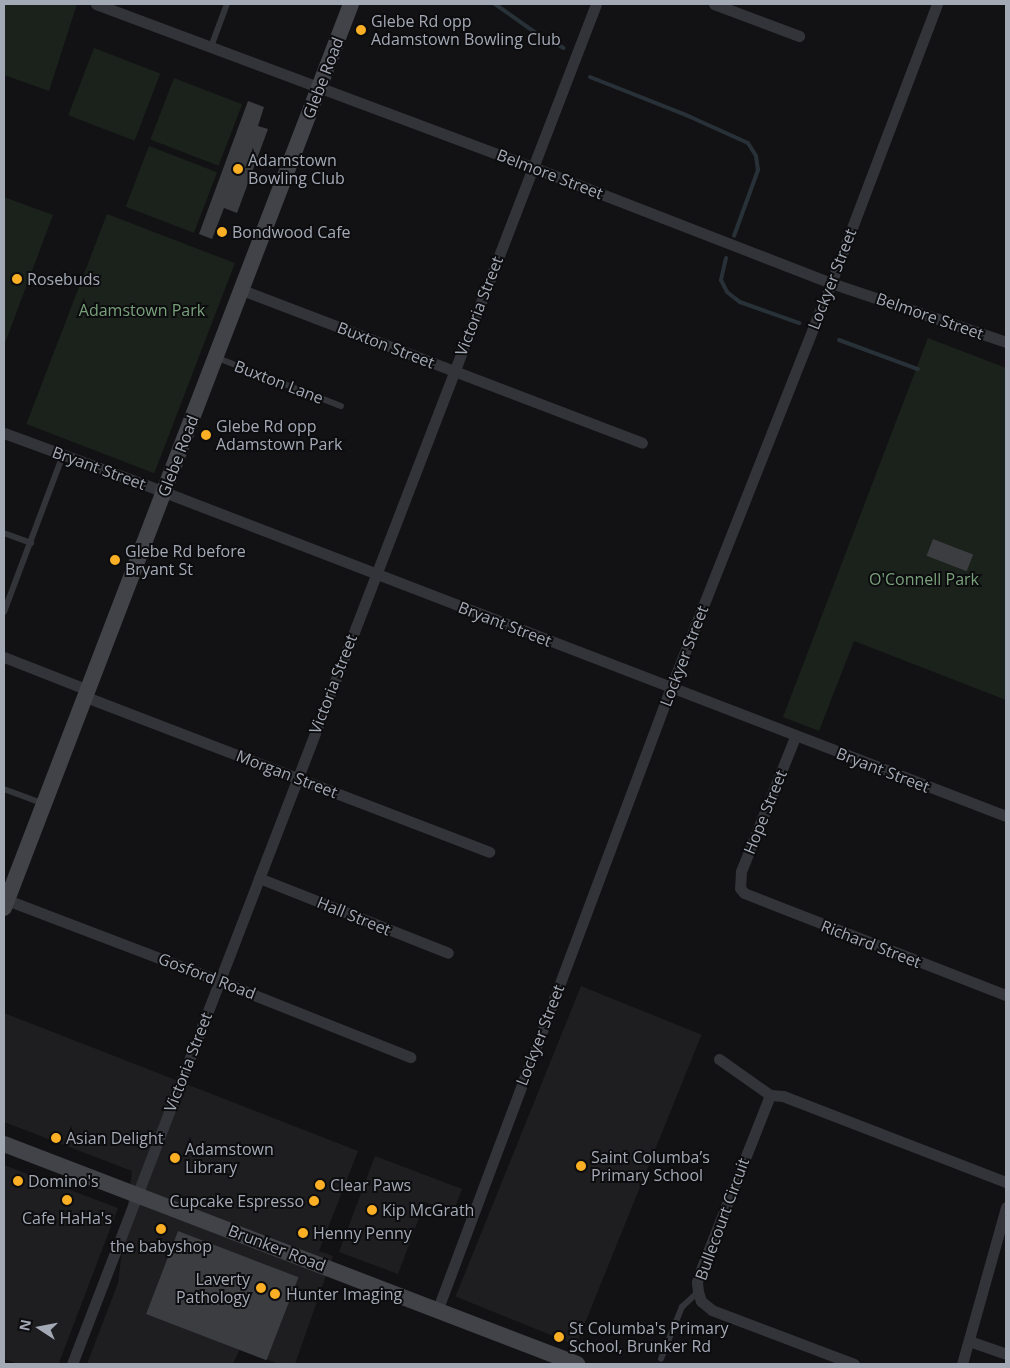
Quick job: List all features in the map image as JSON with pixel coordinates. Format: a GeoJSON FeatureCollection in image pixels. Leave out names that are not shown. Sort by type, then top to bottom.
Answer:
{"type":"FeatureCollection","features":[{"type":"Feature","properties":{"kind":"main road","name":"Glebe Road"},"geometry":{"type":"LineString","coordinates":[[5,901],[87,694],[351,4]]}},
{"type":"Feature","properties":{"kind":"main road","name":"Brunker Road"},"geometry":{"type":"LineString","coordinates":[[4,1144],[139,1194],[577,1364]]}},
{"type":"Feature","properties":{"kind":"street","name":"Belmore Street"},"geometry":{"type":"LineString","coordinates":[[96,4],[532,167],[832,283],[1006,342]]}},
{"type":"Feature","properties":{"kind":"street","name":"Victoria Street"},"geometry":{"type":"LineString","coordinates":[[72,1364],[596,4]]}},
{"type":"Feature","properties":{"kind":"street"},"geometry":{"type":"LineString","coordinates":[[714,4],[799,36]]}},
{"type":"Feature","properties":{"kind":"street","name":"Lockyer Street"},"geometry":{"type":"LineString","coordinates":[[437,1310],[671,687],[832,283],[937,4]]}},
{"type":"Feature","properties":{"kind":"street","name":"Buxton Street"},"geometry":{"type":"LineString","coordinates":[[242,290],[642,443]]}},
{"type":"Feature","properties":{"kind":"street","name":"Bryant Street"},"geometry":{"type":"LineString","coordinates":[[4,433],[164,492],[671,687],[795,737],[1006,816]]}},
{"type":"Feature","properties":{"kind":"street","name":"Morgan Street"},"geometry":{"type":"LineString","coordinates":[[4,657],[87,694],[489,852]]}},
{"type":"Feature","properties":{"kind":"street","name":"Hope Street"},"geometry":{"type":"LineString","coordinates":[[740,888],[741,871],[795,737]]}},
{"type":"Feature","properties":{"kind":"street","name":"Hall Street"},"geometry":{"type":"LineString","coordinates":[[259,878],[448,954]]}},
{"type":"Feature","properties":{"kind":"street","name":"Richard Street"},"geometry":{"type":"LineString","coordinates":[[740,888],[751,897],[1006,995]]}},
{"type":"Feature","properties":{"kind":"street","name":"Gosford Road"},"geometry":{"type":"LineString","coordinates":[[5,901],[219,981],[410,1057]]}},
{"type":"Feature","properties":{"kind":"street"},"geometry":{"type":"LineString","coordinates":[[719,1059],[770,1095],[783,1096],[1006,1182]]}},
{"type":"Feature","properties":{"kind":"street","name":"Bullecourt Circuit"},"geometry":{"type":"LineString","coordinates":[[770,1095],[700,1272],[698,1292],[701,1301],[712,1310],[854,1364]]}},
{"type":"Feature","properties":{"kind":"street"},"geometry":{"type":"LineString","coordinates":[[962,1364],[1006,1207]]}},
{"type":"Feature","properties":{"kind":"street"},"geometry":{"type":"LineString","coordinates":[[969,1341],[1006,1354]]}},
{"type":"Feature","properties":{"kind":"lane"},"geometry":{"type":"LineString","coordinates":[[211,47],[227,4]]}},
{"type":"Feature","properties":{"kind":"lane","name":"Buxton Lane"},"geometry":{"type":"LineString","coordinates":[[216,358],[341,406]]}},
{"type":"Feature","properties":{"kind":"lane"},"geometry":{"type":"LineString","coordinates":[[4,612],[63,455]]}},
{"type":"Feature","properties":{"kind":"lane"},"geometry":{"type":"LineString","coordinates":[[4,533],[31,543]]}},
{"type":"Feature","properties":{"kind":"lane"},"geometry":{"type":"LineString","coordinates":[[4,789],[44,804]]}},
{"type":"Feature","properties":{"kind":"lane"},"geometry":{"type":"LineString","coordinates":[[661,1359],[682,1307],[698,1292]]}},
{"type":"Feature","properties":{"kind":"shaded area","name":"Saint Columba’s Primary School"},"geometry":{"type":"Polygon","coordinates":[[[581,986],[702,1035],[576,1345],[456,1297],[581,986]]]}},
{"type":"Feature","properties":{"kind":"shaded area"},"geometry":{"type":"Polygon","coordinates":[[[4,1013],[358,1151],[319,1251],[333,1256],[295,1364],[279,1364],[240,1349],[233,1364],[87,1364],[118,1283],[132,1171],[4,1122],[4,1013]]]}},
{"type":"Feature","properties":{"kind":"shaded area"},"geometry":{"type":"Polygon","coordinates":[[[375,1156],[462,1189],[453,1213],[425,1202],[398,1274],[339,1252],[375,1156]]]}},
{"type":"Feature","properties":{"kind":"shaded area"},"geometry":{"type":"Polygon","coordinates":[[[4,1165],[118,1208],[59,1363],[56,1364],[19,1364],[4,1359],[4,1165]]]}},
{"type":"Feature","properties":{"kind":"green space"},"geometry":{"type":"Polygon","coordinates":[[[4,4],[77,4],[49,91],[4,75],[4,4]]]}},
{"type":"Feature","properties":{"kind":"green space"},"geometry":{"type":"Polygon","coordinates":[[[94,48],[160,73],[134,141],[68,115],[94,48]]]}},
{"type":"Feature","properties":{"kind":"green space"},"geometry":{"type":"Polygon","coordinates":[[[174,78],[242,104],[218,166],[150,140],[174,78]]]}},
{"type":"Feature","properties":{"kind":"green space"},"geometry":{"type":"Polygon","coordinates":[[[149,146],[217,172],[194,233],[126,207],[149,146]]]}},
{"type":"Feature","properties":{"kind":"green space","name":"Rosebuds"},"geometry":{"type":"Polygon","coordinates":[[[4,197],[53,215],[5,343],[4,342],[4,197]]]}},
{"type":"Feature","properties":{"kind":"green space","name":"Adamstown Park"},"geometry":{"type":"Polygon","coordinates":[[[107,214],[235,263],[154,473],[26,424],[107,214]]]}},
{"type":"Feature","properties":{"kind":"green space","name":"O'Connell Park"},"geometry":{"type":"Polygon","coordinates":[[[928,338],[1006,368],[1006,700],[854,641],[819,731],[783,717],[928,338]]]}},
{"type":"Feature","properties":{"kind":"building","name":"Adamstown Bowling Club"},"geometry":{"type":"Polygon","coordinates":[[[248,101],[264,107],[258,126],[268,129],[237,213],[224,208],[212,239],[199,234],[248,101]]]}},
{"type":"Feature","properties":{"kind":"building"},"geometry":{"type":"Polygon","coordinates":[[[933,539],[973,554],[967,571],[927,556],[933,539]]]}},
{"type":"Feature","properties":{"kind":"building"},"geometry":{"type":"Polygon","coordinates":[[[178,1231],[298,1277],[267,1360],[146,1314],[178,1231]]]}},
{"type":"Feature","properties":{"kind":"waterway"},"geometry":{"type":"LineString","coordinates":[[495,4],[533,31],[564,48]]}},
{"type":"Feature","properties":{"kind":"waterway"},"geometry":{"type":"LineString","coordinates":[[590,77],[686,115],[748,143],[756,156],[758,170],[734,236]]}},
{"type":"Feature","properties":{"kind":"waterway"},"geometry":{"type":"LineString","coordinates":[[726,258],[721,280],[727,292],[740,302],[799,323]]}},
{"type":"Feature","properties":{"kind":"waterway"},"geometry":{"type":"LineString","coordinates":[[839,340],[918,369]]}},
{"type":"Feature","properties":{"kind":"place","name":"Glebe Rd opp Adamstown Bowling Club"},"geometry":{"type":"Point","coordinates":[361,30]}},
{"type":"Feature","properties":{"kind":"place","name":"Adamstown Bowling Club"},"geometry":{"type":"Point","coordinates":[238,169]}},
{"type":"Feature","properties":{"kind":"place","name":"Bondwood Cafe"},"geometry":{"type":"Point","coordinates":[222,232]}},
{"type":"Feature","properties":{"kind":"place","name":"Rosebuds"},"geometry":{"type":"Point","coordinates":[17,279]}},
{"type":"Feature","properties":{"kind":"place","name":"Glebe Rd opp Adamstown Park"},"geometry":{"type":"Point","coordinates":[206,435]}},
{"type":"Feature","properties":{"kind":"place","name":"Glebe Rd before Bryant St"},"geometry":{"type":"Point","coordinates":[115,560]}},
{"type":"Feature","properties":{"kind":"place","name":"Asian Delight"},"geometry":{"type":"Point","coordinates":[56,1138]}},
{"type":"Feature","properties":{"kind":"place","name":"Adamstown Library"},"geometry":{"type":"Point","coordinates":[175,1158]}},
{"type":"Feature","properties":{"kind":"place","name":"Saint Columba’s Primary School"},"geometry":{"type":"Point","coordinates":[581,1166]}},
{"type":"Feature","properties":{"kind":"place","name":"Domino's"},"geometry":{"type":"Point","coordinates":[18,1181]}},
{"type":"Feature","properties":{"kind":"place","name":"Clear Paws"},"geometry":{"type":"Point","coordinates":[320,1185]}},
{"type":"Feature","properties":{"kind":"place","name":"Cafe HaHa's"},"geometry":{"type":"Point","coordinates":[67,1200]}},
{"type":"Feature","properties":{"kind":"place","name":"Cupcake Espresso"},"geometry":{"type":"Point","coordinates":[314,1201]}},
{"type":"Feature","properties":{"kind":"place","name":"Kip McGrath"},"geometry":{"type":"Point","coordinates":[372,1210]}},
{"type":"Feature","properties":{"kind":"place","name":"the babyshop"},"geometry":{"type":"Point","coordinates":[161,1229]}},
{"type":"Feature","properties":{"kind":"place","name":"Henny Penny"},"geometry":{"type":"Point","coordinates":[303,1233]}},
{"type":"Feature","properties":{"kind":"place","name":"Laverty Pathology"},"geometry":{"type":"Point","coordinates":[261,1288]}},
{"type":"Feature","properties":{"kind":"place","name":"Hunter Imaging"},"geometry":{"type":"Point","coordinates":[275,1294]}},
{"type":"Feature","properties":{"kind":"place","name":"St Columba's Primary School, Brunker Rd"},"geometry":{"type":"Point","coordinates":[559,1337]}}]}
